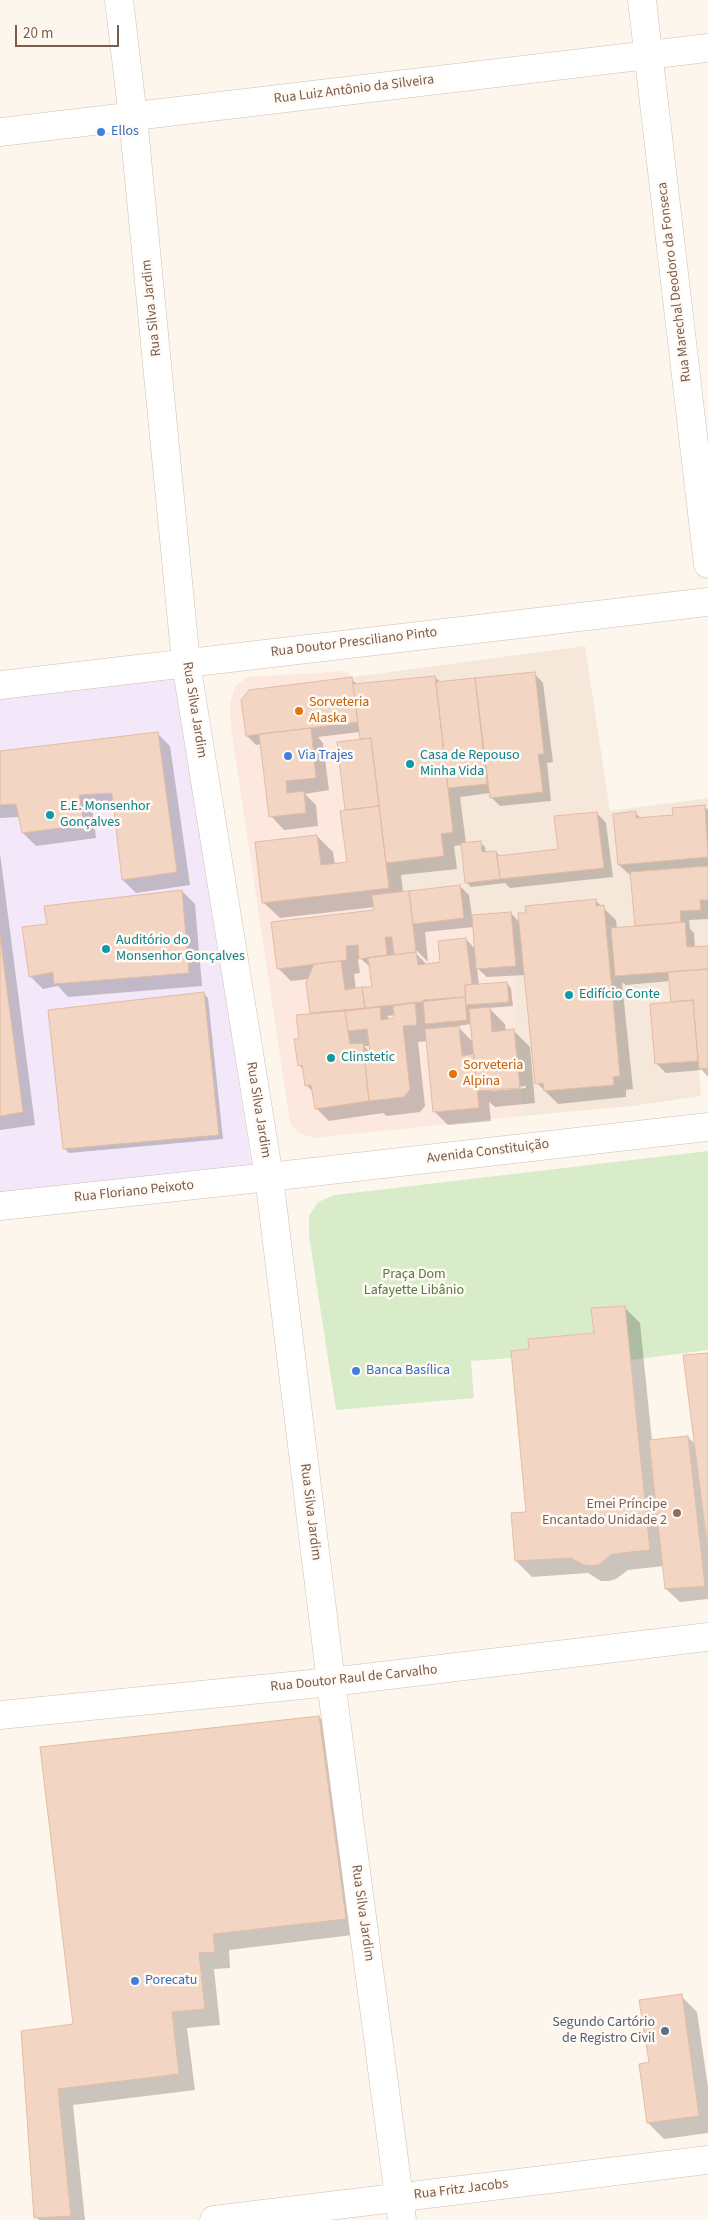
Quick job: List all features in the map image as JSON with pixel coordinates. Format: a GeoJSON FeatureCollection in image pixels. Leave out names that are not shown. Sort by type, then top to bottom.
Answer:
{"type":"FeatureCollection","features":[{"type":"Feature","properties":{"kind":"street","name":"Rua Silva Jardim"},"geometry":{"type":"LineString","coordinates":[[119,0],[133,117],[186,663],[269,1178],[331,1682],[401,2209]]}},
{"type":"Feature","properties":{"kind":"street","name":"Rua Marechal Deodoro da Fonseca"},"geometry":{"type":"LineString","coordinates":[[642,0],[708,564]]}},
{"type":"Feature","properties":{"kind":"street","name":"Rua Luiz Antônio da Silveira"},"geometry":{"type":"LineString","coordinates":[[0,132],[708,48]]}},
{"type":"Feature","properties":{"kind":"street","name":"Rua Doutor Presciliano Pinto"},"geometry":{"type":"LineString","coordinates":[[0,685],[708,602]]}},
{"type":"Feature","properties":{"kind":"street","name":"Avenida Constituição"},"geometry":{"type":"LineString","coordinates":[[269,1178],[708,1127]]}},
{"type":"Feature","properties":{"kind":"street","name":"Rua Floriano Peixoto"},"geometry":{"type":"LineString","coordinates":[[0,1206],[269,1178]]}},
{"type":"Feature","properties":{"kind":"street","name":"Rua Doutor Raul de Carvalho"},"geometry":{"type":"LineString","coordinates":[[0,1715],[331,1682],[708,1637]]}},
{"type":"Feature","properties":{"kind":"street","name":"Rua Fritz Jacobs"},"geometry":{"type":"LineString","coordinates":[[214,2220],[401,2209],[708,2160]]}},
{"type":"Feature","properties":{"kind":"shaded area"},"geometry":{"type":"Polygon","coordinates":[[[585,646],[610,811],[708,798],[708,969],[668,972],[671,1002],[693,1000],[701,1096],[632,1106],[523,1116],[514,1029],[516,966],[464,918],[460,885],[391,893],[360,739],[352,677],[585,646]]]}},
{"type":"Feature","properties":{"kind":"shaded area"},"geometry":{"type":"Polygon","coordinates":[[[347,671],[352,677],[360,739],[371,738],[391,893],[460,885],[464,918],[472,915],[511,912],[516,966],[514,1029],[523,1116],[315,1138],[299,1133],[290,1123],[231,728],[230,703],[235,687],[247,677],[347,671]]]}},
{"type":"Feature","properties":{"kind":"shaded area"},"geometry":{"type":"Polygon","coordinates":[[[177,675],[252,1169],[0,1195],[0,696],[177,675]]]}},
{"type":"Feature","properties":{"kind":"green space","name":"Praça Dom Lafayette Libânio"},"geometry":{"type":"Polygon","coordinates":[[[708,1151],[708,1350],[631,1360],[625,1306],[592,1308],[594,1333],[528,1339],[529,1349],[511,1351],[512,1358],[471,1361],[474,1398],[336,1410],[309,1236],[309,1216],[318,1202],[335,1195],[708,1151]]]}},
{"type":"Feature","properties":{"kind":"building"},"geometry":{"type":"Polygon","coordinates":[[[535,672],[544,754],[538,754],[543,792],[490,798],[475,678],[535,672]]]}},
{"type":"Feature","properties":{"kind":"building","name":"Casa de Repouso Minha Vida"},"geometry":{"type":"Polygon","coordinates":[[[435,676],[453,832],[441,834],[444,856],[386,863],[371,738],[360,739],[353,684],[435,676]]]}},
{"type":"Feature","properties":{"kind":"building","name":"Sorveteria Alaska"},"geometry":{"type":"Polygon","coordinates":[[[352,677],[358,722],[246,736],[241,700],[249,690],[352,677]]]}},
{"type":"Feature","properties":{"kind":"building"},"geometry":{"type":"Polygon","coordinates":[[[475,678],[487,784],[448,788],[436,682],[475,678]]]}},
{"type":"Feature","properties":{"kind":"building","name":"Via Trajes"},"geometry":{"type":"Polygon","coordinates":[[[311,728],[316,778],[286,781],[287,793],[304,791],[306,813],[269,817],[259,734],[311,728]]]}},
{"type":"Feature","properties":{"kind":"building","name":"E.E. Monsenhor Gonçalves"},"geometry":{"type":"Polygon","coordinates":[[[158,732],[177,872],[122,880],[112,793],[79,795],[84,825],[22,833],[16,804],[0,805],[0,751],[158,732]]]}},
{"type":"Feature","properties":{"kind":"building"},"geometry":{"type":"Polygon","coordinates":[[[371,738],[379,806],[345,810],[337,742],[371,738]]]}},
{"type":"Feature","properties":{"kind":"building"},"geometry":{"type":"Polygon","coordinates":[[[705,805],[708,857],[618,865],[613,814],[636,811],[636,818],[673,815],[672,808],[705,805]]]}},
{"type":"Feature","properties":{"kind":"building"},"geometry":{"type":"Polygon","coordinates":[[[379,806],[389,888],[262,903],[255,842],[317,835],[321,865],[347,862],[340,811],[379,806]]]}},
{"type":"Feature","properties":{"kind":"building"},"geometry":{"type":"Polygon","coordinates":[[[597,812],[604,868],[500,879],[497,856],[558,849],[554,816],[597,812]]]}},
{"type":"Feature","properties":{"kind":"building"},"geometry":{"type":"Polygon","coordinates":[[[481,841],[482,852],[496,851],[500,879],[465,883],[461,843],[481,841]]]}},
{"type":"Feature","properties":{"kind":"building"},"geometry":{"type":"Polygon","coordinates":[[[708,866],[708,900],[700,900],[701,910],[680,911],[681,922],[635,926],[630,872],[708,866]]]}},
{"type":"Feature","properties":{"kind":"building"},"geometry":{"type":"Polygon","coordinates":[[[460,885],[464,918],[413,924],[409,891],[460,885]]]}},
{"type":"Feature","properties":{"kind":"building","name":"Auditório do Monsenhor Gonçalves"},"geometry":{"type":"Polygon","coordinates":[[[182,890],[189,973],[54,984],[53,972],[29,977],[22,927],[47,924],[44,906],[182,890]]]}},
{"type":"Feature","properties":{"kind":"building"},"geometry":{"type":"Polygon","coordinates":[[[409,891],[416,952],[394,955],[392,937],[385,937],[387,955],[359,959],[358,945],[346,946],[347,960],[277,969],[271,922],[374,910],[372,895],[409,891]]]}},
{"type":"Feature","properties":{"kind":"building","name":"Edifício Conte"},"geometry":{"type":"Polygon","coordinates":[[[596,899],[596,906],[604,905],[620,1076],[613,1077],[614,1085],[544,1091],[543,1083],[535,1084],[518,913],[526,913],[525,906],[596,899]]]}},
{"type":"Feature","properties":{"kind":"building"},"geometry":{"type":"Polygon","coordinates":[[[511,912],[516,966],[476,969],[472,915],[511,912]]]}},
{"type":"Feature","properties":{"kind":"building"},"geometry":{"type":"Polygon","coordinates":[[[685,922],[687,947],[708,946],[708,969],[615,976],[611,928],[685,922]]]}},
{"type":"Feature","properties":{"kind":"building"},"geometry":{"type":"Polygon","coordinates":[[[0,936],[23,1112],[0,1116],[0,936]]]}},
{"type":"Feature","properties":{"kind":"building"},"geometry":{"type":"Polygon","coordinates":[[[466,938],[472,984],[465,985],[465,997],[365,1008],[362,987],[372,987],[368,958],[416,952],[418,965],[440,962],[438,941],[466,938]]]}},
{"type":"Feature","properties":{"kind":"building"},"geometry":{"type":"Polygon","coordinates":[[[341,961],[345,990],[362,987],[365,1008],[310,1013],[306,983],[314,964],[341,961]]]}},
{"type":"Feature","properties":{"kind":"building"},"geometry":{"type":"Polygon","coordinates":[[[708,969],[708,1068],[699,1069],[693,1000],[671,1002],[668,972],[708,969]]]}},
{"type":"Feature","properties":{"kind":"building"},"geometry":{"type":"Polygon","coordinates":[[[507,982],[509,1002],[466,1005],[465,985],[507,982]]]}},
{"type":"Feature","properties":{"kind":"building"},"geometry":{"type":"Polygon","coordinates":[[[204,992],[219,1135],[63,1149],[48,1010],[204,992]]]}},
{"type":"Feature","properties":{"kind":"building"},"geometry":{"type":"Polygon","coordinates":[[[465,997],[467,1020],[425,1024],[423,1000],[465,997]]]}},
{"type":"Feature","properties":{"kind":"building"},"geometry":{"type":"Polygon","coordinates":[[[693,1000],[698,1061],[655,1064],[650,1004],[693,1000]]]}},
{"type":"Feature","properties":{"kind":"building"},"geometry":{"type":"Polygon","coordinates":[[[415,1003],[417,1025],[403,1026],[410,1089],[404,1097],[369,1101],[364,1051],[370,1051],[367,1029],[348,1031],[345,1011],[380,1007],[381,1020],[394,1018],[393,1006],[415,1003]]]}},
{"type":"Feature","properties":{"kind":"building"},"geometry":{"type":"Polygon","coordinates":[[[490,1007],[492,1032],[514,1029],[520,1088],[477,1091],[469,1009],[490,1007]]]}},
{"type":"Feature","properties":{"kind":"building","name":"Clinstetic"},"geometry":{"type":"Polygon","coordinates":[[[345,1011],[350,1044],[363,1043],[369,1101],[315,1109],[311,1085],[305,1086],[302,1065],[298,1066],[294,1039],[299,1038],[296,1015],[345,1011]]]}},
{"type":"Feature","properties":{"kind":"building","name":"Sorveteria Alpina"},"geometry":{"type":"Polygon","coordinates":[[[459,1026],[462,1056],[474,1054],[479,1108],[433,1112],[425,1029],[459,1026]]]}},
{"type":"Feature","properties":{"kind":"building"},"geometry":{"type":"Polygon","coordinates":[[[625,1306],[650,1550],[612,1554],[600,1564],[592,1566],[584,1565],[571,1558],[515,1561],[511,1513],[526,1512],[511,1351],[529,1349],[528,1339],[594,1333],[591,1308],[625,1306]]]}},
{"type":"Feature","properties":{"kind":"building"},"geometry":{"type":"Polygon","coordinates":[[[708,1353],[708,1551],[683,1355],[708,1353]]]}},
{"type":"Feature","properties":{"kind":"building","name":"Emei Príncipe Encantado Unidade 2"},"geometry":{"type":"Polygon","coordinates":[[[688,1436],[705,1586],[665,1589],[649,1440],[688,1436]]]}},
{"type":"Feature","properties":{"kind":"building","name":"Porecatu"},"geometry":{"type":"Polygon","coordinates":[[[319,1716],[346,1919],[213,1934],[215,1952],[199,1953],[205,2009],[172,2012],[179,2074],[58,2089],[71,2216],[34,2218],[21,2031],[73,2024],[40,1747],[319,1716]]]}},
{"type":"Feature","properties":{"kind":"building","name":"Segundo Cartório de Registro Civil"},"geometry":{"type":"Polygon","coordinates":[[[682,1994],[699,2116],[647,2123],[639,2064],[649,2062],[639,2000],[682,1994]]]}},
{"type":"Feature","properties":{"kind":"place","name":"Ellos"},"geometry":{"type":"Point","coordinates":[101,132]}},
{"type":"Feature","properties":{"kind":"place","name":"Sorveteria Alaska"},"geometry":{"type":"Point","coordinates":[299,711]}},
{"type":"Feature","properties":{"kind":"place","name":"Via Trajes"},"geometry":{"type":"Point","coordinates":[288,756]}},
{"type":"Feature","properties":{"kind":"place","name":"Casa de Repouso Minha Vida"},"geometry":{"type":"Point","coordinates":[410,764]}},
{"type":"Feature","properties":{"kind":"place","name":"E.E. Monsenhor Gonçalves"},"geometry":{"type":"Point","coordinates":[50,815]}},
{"type":"Feature","properties":{"kind":"place","name":"Auditório do Monsenhor Gonçalves"},"geometry":{"type":"Point","coordinates":[106,949]}},
{"type":"Feature","properties":{"kind":"place","name":"Edifício Conte"},"geometry":{"type":"Point","coordinates":[569,995]}},
{"type":"Feature","properties":{"kind":"place","name":"Clinstetic"},"geometry":{"type":"Point","coordinates":[331,1058]}},
{"type":"Feature","properties":{"kind":"place","name":"Sorveteria Alpina"},"geometry":{"type":"Point","coordinates":[453,1074]}},
{"type":"Feature","properties":{"kind":"place","name":"Banca Basílica"},"geometry":{"type":"Point","coordinates":[356,1371]}},
{"type":"Feature","properties":{"kind":"place","name":"Emei Príncipe Encantado Unidade 2"},"geometry":{"type":"Point","coordinates":[677,1513]}},
{"type":"Feature","properties":{"kind":"place","name":"Porecatu"},"geometry":{"type":"Point","coordinates":[135,1981]}},
{"type":"Feature","properties":{"kind":"place","name":"Segundo Cartório de Registro Civil"},"geometry":{"type":"Point","coordinates":[665,2031]}}]}
